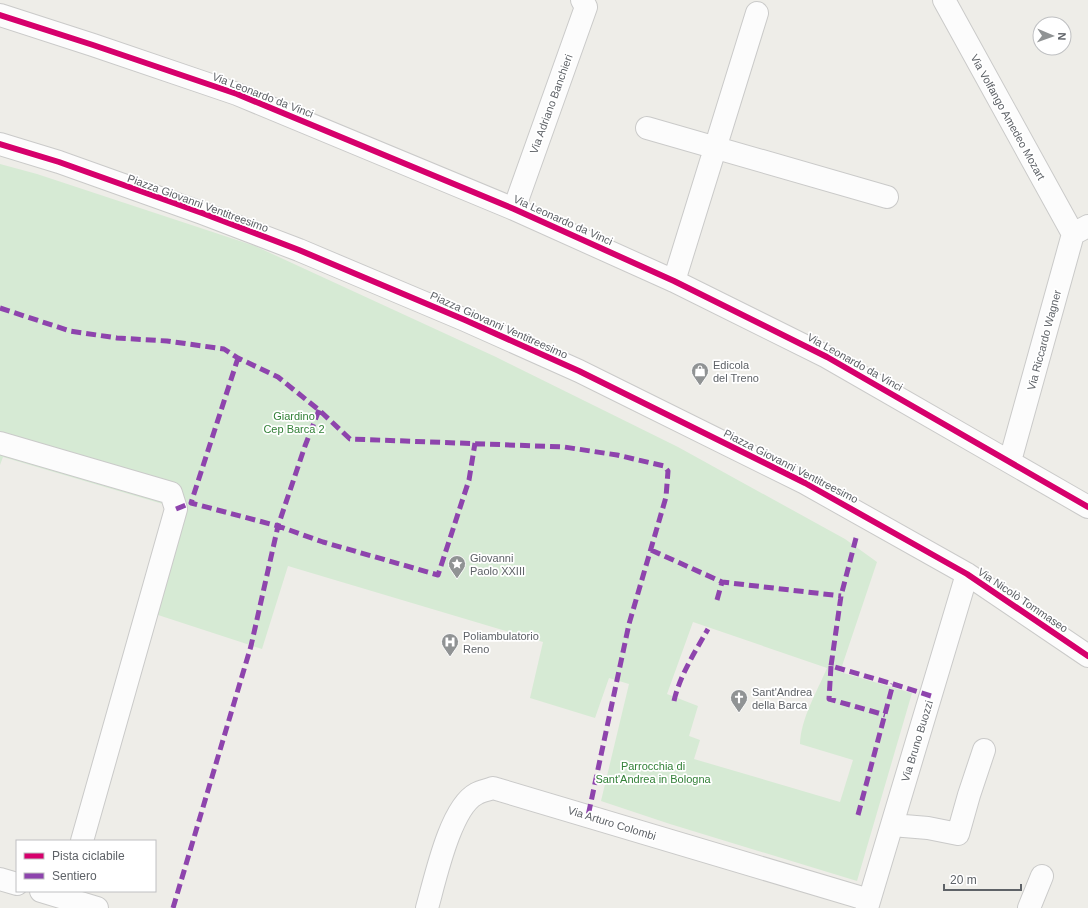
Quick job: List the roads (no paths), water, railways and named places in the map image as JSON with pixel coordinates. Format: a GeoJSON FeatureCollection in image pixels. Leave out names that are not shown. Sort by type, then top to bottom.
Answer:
{"type":"FeatureCollection","features":[{"type":"Feature","properties":{"kind":"street","name":"Via Volfango Amedeo Mozart"},"geometry":{"type":"LineString","coordinates":[[944,0],[1080,230]]}},
{"type":"Feature","properties":{"kind":"street","name":"Via Adriano Banchieri"},"geometry":{"type":"LineString","coordinates":[[514,209],[589,2]]}},
{"type":"Feature","properties":{"kind":"street"},"geometry":{"type":"LineString","coordinates":[[674,281],[757,13]]}},
{"type":"Feature","properties":{"kind":"street","name":"Via Leonardo da Vinci"},"geometry":{"type":"LineString","coordinates":[[0,15],[237,94],[514,209],[674,281],[827,357],[1088,507]]}},
{"type":"Feature","properties":{"kind":"street"},"geometry":{"type":"LineString","coordinates":[[647,128],[887,197]]}},
{"type":"Feature","properties":{"kind":"street","name":"Piazza Giovanni Ventitreesimo"},"geometry":{"type":"LineString","coordinates":[[0,144],[59,162],[299,250],[465,320],[579,371],[805,483],[968,574]]}},
{"type":"Feature","properties":{"kind":"street","name":"Via Riccardo Wagner"},"geometry":{"type":"LineString","coordinates":[[1010,461],[1080,230]]}},
{"type":"Feature","properties":{"kind":"street"},"geometry":{"type":"LineString","coordinates":[[0,443],[171,493],[176,509],[82,840]]}},
{"type":"Feature","properties":{"kind":"street","name":"Via Nicolò Tommaseo"},"geometry":{"type":"LineString","coordinates":[[968,574],[1088,656]]}},
{"type":"Feature","properties":{"kind":"street","name":"Via Bruno Buozzi"},"geometry":{"type":"LineString","coordinates":[[868,904],[968,574]]}},
{"type":"Feature","properties":{"kind":"street"},"geometry":{"type":"LineString","coordinates":[[892,825],[928,828],[958,834],[984,750]]}},
{"type":"Feature","properties":{"kind":"street","name":"Via Arturo Colombi"},"geometry":{"type":"LineString","coordinates":[[427,908],[450,828],[462,808],[475,794],[494,788],[868,904]]}},
{"type":"Feature","properties":{"kind":"street"},"geometry":{"type":"LineString","coordinates":[[1029,908],[1042,876]]}},
{"type":"Feature","properties":{"kind":"street"},"geometry":{"type":"LineString","coordinates":[[0,879],[16,884]]}},
{"type":"Feature","properties":{"kind":"street"},"geometry":{"type":"LineString","coordinates":[[47,892],[66,895],[97,908]]}},
{"type":"Feature","properties":{"kind":"place","name":"Edicola del Treno"},"geometry":{"type":"Point","coordinates":[700,386]}},
{"type":"Feature","properties":{"kind":"place","name":"Giovanni Paolo XXIII"},"geometry":{"type":"Point","coordinates":[457,579]}},
{"type":"Feature","properties":{"kind":"place","name":"Poliambulatorio Reno"},"geometry":{"type":"Point","coordinates":[450,657]}},
{"type":"Feature","properties":{"kind":"place","name":"Sant'Andrea della Barca"},"geometry":{"type":"Point","coordinates":[739,713]}},
{"type":"Feature","properties":{"kind":"park label","name":"Giardino Cep Barca 2"},"geometry":{"type":"Point","coordinates":[294,422]}},
{"type":"Feature","properties":{"kind":"park label","name":"Parrocchia di Sant'Andrea in Bologna"},"geometry":{"type":"Point","coordinates":[653,772]}}]}
